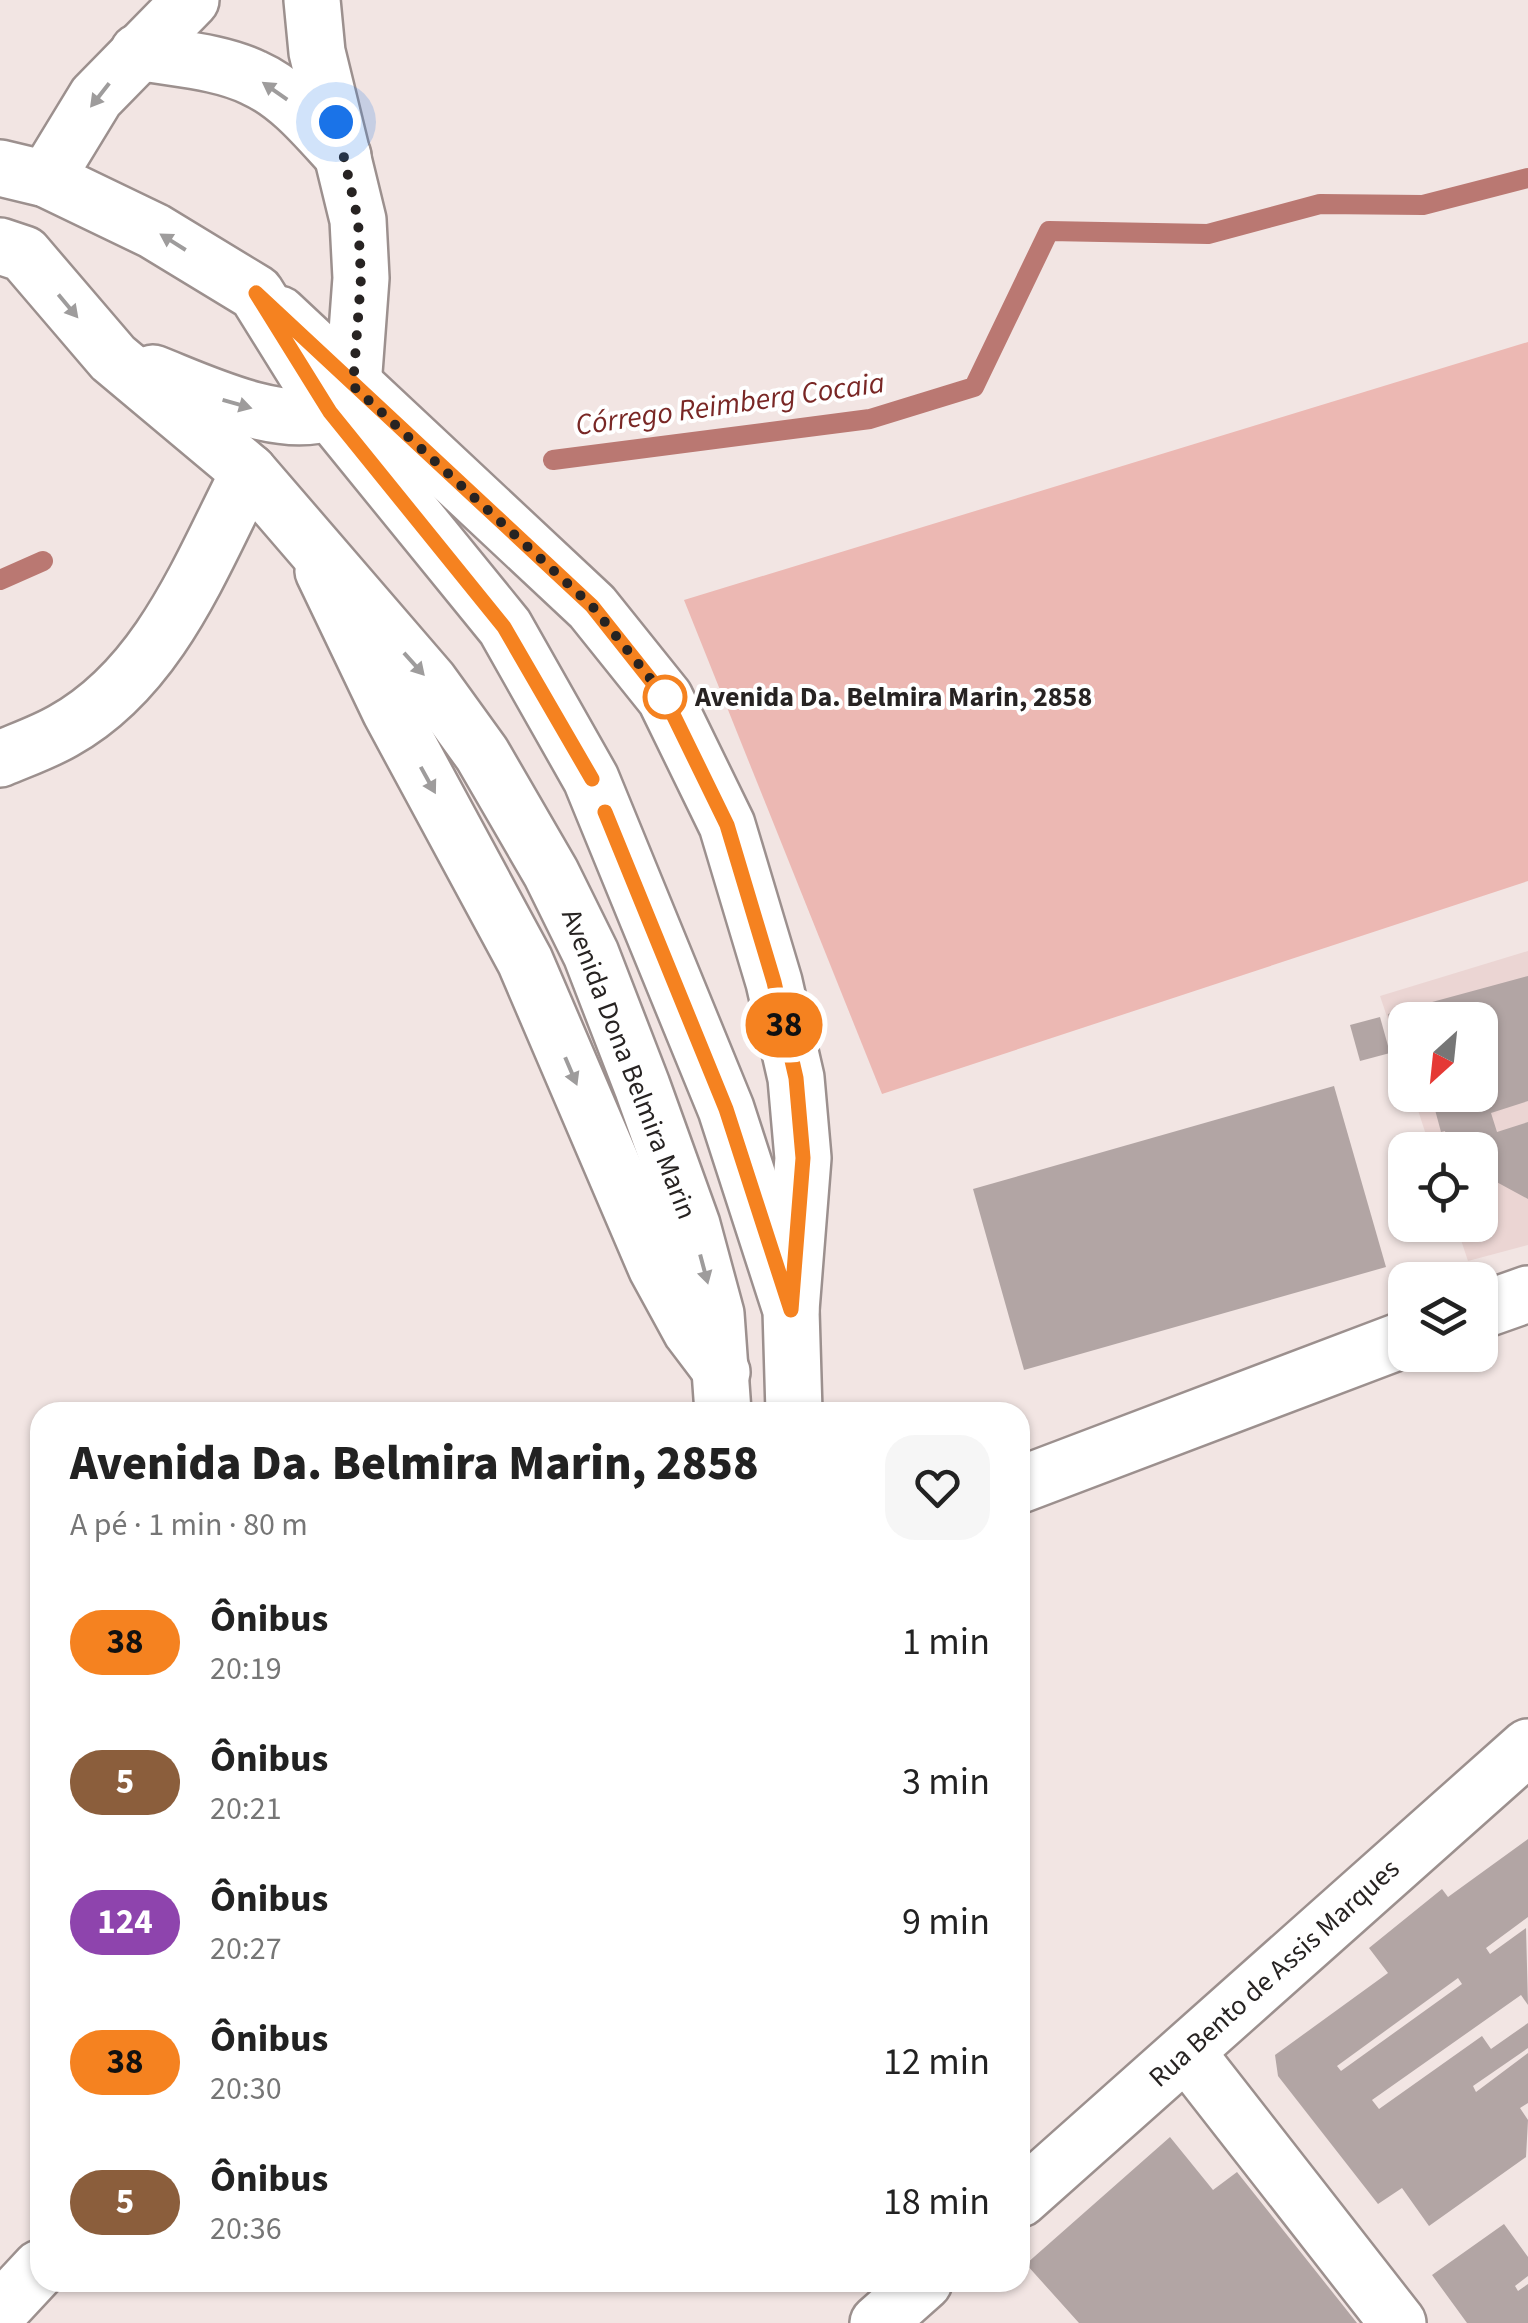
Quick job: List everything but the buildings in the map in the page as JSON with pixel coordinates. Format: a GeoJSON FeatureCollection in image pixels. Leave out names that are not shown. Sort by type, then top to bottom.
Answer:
{"type":"FeatureCollection","features":[{"type":"Feature","properties":{"kind":"main road"},"geometry":{"type":"LineString","coordinates":[[12,250],[23,174],[191,0]]}},
{"type":"Feature","properties":{"kind":"main road"},"geometry":{"type":"LineString","coordinates":[[312,0],[317,52],[358,220],[361,278],[341,399]]}},
{"type":"Feature","properties":{"kind":"main road"},"geometry":{"type":"LineString","coordinates":[[138,52],[226,68],[257,79],[293,104],[345,158]]}},
{"type":"Feature","properties":{"kind":"main road"},"geometry":{"type":"LineString","coordinates":[[23,174],[154,230],[256,293],[341,399],[504,627],[592,779],[726,1109],[791,1310]]}},
{"type":"Feature","properties":{"kind":"main road","name":"Avenida Dona Belmira Marin"},"geometry":{"type":"LineString","coordinates":[[12,250],[112,358],[249,472],[430,682],[482,754],[551,873],[591,954],[692,1224],[716,1314],[722,1392]]}},
{"type":"Feature","properties":{"kind":"main road"},"geometry":{"type":"LineString","coordinates":[[112,358],[228,402],[276,414],[305,416],[341,399]]}},
{"type":"Feature","properties":{"kind":"main road"},"geometry":{"type":"LineString","coordinates":[[341,399],[592,606],[665,698],[727,825],[774,982],[796,1078],[803,1158],[791,1310],[796,1402]]}},
{"type":"Feature","properties":{"kind":"main road"},"geometry":{"type":"LineString","coordinates":[[0,759],[64,730],[116,692],[158,643],[249,472]]}},
{"type":"Feature","properties":{"kind":"main road"},"geometry":{"type":"LineString","coordinates":[[1498,1305],[1528,1294]]}},
{"type":"Feature","properties":{"kind":"main road"},"geometry":{"type":"LineString","coordinates":[[1030,1481],[1388,1346]]}},
{"type":"Feature","properties":{"kind":"main road","name":"Rua Bento de Assis Marques"},"geometry":{"type":"LineString","coordinates":[[1030,2189],[1528,1747]]}},
{"type":"Feature","properties":{"kind":"main road"},"geometry":{"type":"LineString","coordinates":[[1187,2052],[1398,2323]]}},
{"type":"Feature","properties":{"kind":"main road"},"geometry":{"type":"LineString","coordinates":[[0,2311],[30,2279]]}},
{"type":"Feature","properties":{"kind":"main road"},"geometry":{"type":"LineString","coordinates":[[878,2323],[913,2292]]}},
{"type":"Feature","properties":{"kind":"shaded area"},"geometry":{"type":"Polygon","coordinates":[[[1528,342],[1528,881],[882,1094],[684,600],[1528,342]]]}},
{"type":"Feature","properties":{"kind":"shaded area"},"geometry":{"type":"Polygon","coordinates":[[[1528,951],[1528,1245],[1468,1261],[1462,1242],[1498,1242],[1498,1132],[1425,1132],[1419,1112],[1498,1112],[1498,1002],[1388,1002],[1388,1020],[1380,996],[1528,951]]]}},
{"type":"Feature","properties":{"kind":"waterway","name":"Córrego Reimberg Cocaia"},"geometry":{"type":"LineString","coordinates":[[553,460],[870,419],[974,387],[1049,231],[1208,234],[1320,204],[1423,205],[1528,178]]}},
{"type":"Feature","properties":{"kind":"waterway","name":"Córrego Reimberg Cocaia"},"geometry":{"type":"LineString","coordinates":[[0,580],[43,561]]}},
{"type":"Feature","properties":{"kind":"bus line","name":"38"},"geometry":{"type":"LineString","coordinates":[[592,779],[504,627],[330,412],[256,293],[592,606],[665,698],[727,825],[774,982],[796,1078],[803,1158],[791,1310],[726,1109],[605,812]]}},
{"type":"Feature","properties":{"kind":"place","name":"Avenida Da. Belmira Marin, 2858"},"geometry":{"type":"Point","coordinates":[665,697]}},
{"type":"Feature","properties":{"kind":"route"},"geometry":{"type":"LineString","coordinates":[[336,122],[358,220],[361,278],[353,386],[592,606],[665,697]]}}]}
